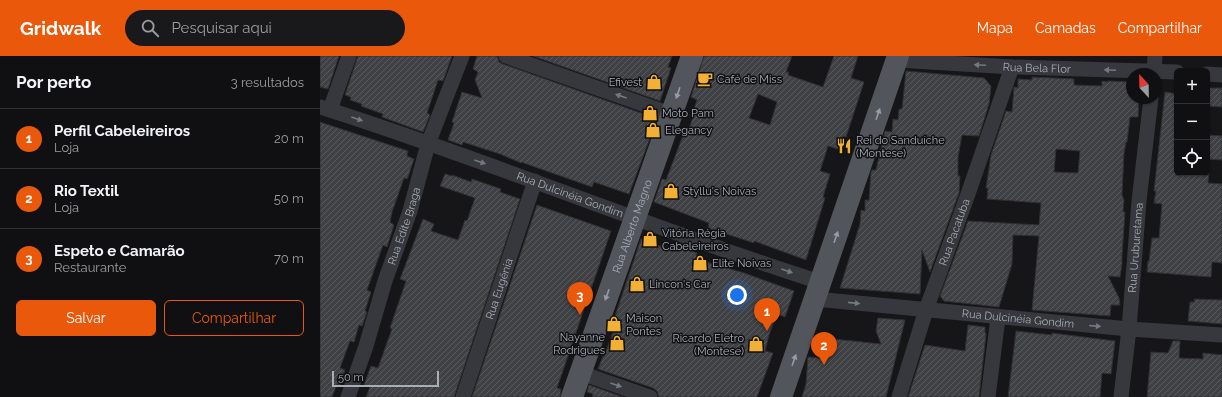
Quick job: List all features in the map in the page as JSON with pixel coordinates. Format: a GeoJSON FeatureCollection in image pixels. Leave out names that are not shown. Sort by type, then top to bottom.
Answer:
{"type":"FeatureCollection","features":[{"type":"Feature","properties":{"kind":"main road","name":"Rua Alberto Magno"},"geometry":{"type":"LineString","coordinates":[[572,397],[692,56]]}},
{"type":"Feature","properties":{"kind":"main road"},"geometry":{"type":"LineString","coordinates":[[781,397],[898,58]]}},
{"type":"Feature","properties":{"kind":"street"},"geometry":{"type":"LineString","coordinates":[[325,108],[349,56]]}},
{"type":"Feature","properties":{"kind":"street","name":"Rua Edite Braga"},"geometry":{"type":"LineString","coordinates":[[348,397],[366,346],[385,281],[410,211],[428,144],[462,56]]}},
{"type":"Feature","properties":{"kind":"street"},"geometry":{"type":"LineString","coordinates":[[506,56],[671,114]]}},
{"type":"Feature","properties":{"kind":"street"},"geometry":{"type":"LineString","coordinates":[[1154,56],[1154,68]]}},
{"type":"Feature","properties":{"kind":"street","name":"Rua Bela Flor"},"geometry":{"type":"LineString","coordinates":[[898,58],[1012,67],[1126,72]]}},
{"type":"Feature","properties":{"kind":"street","name":"Rua Pacatuba"},"geometry":{"type":"LineString","coordinates":[[899,397],[926,310],[1012,67]]}},
{"type":"Feature","properties":{"kind":"street","name":"Rua Bela Flor"},"geometry":{"type":"LineString","coordinates":[[1162,73],[1174,72]]}},
{"type":"Feature","properties":{"kind":"street"},"geometry":{"type":"LineString","coordinates":[[1210,74],[1222,75]]}},
{"type":"Feature","properties":{"kind":"street","name":"Rua Uruburetama"},"geometry":{"type":"LineString","coordinates":[[1121,397],[1129,329],[1139,201],[1150,104]]}},
{"type":"Feature","properties":{"kind":"street","name":"Rua Dulcinéia Gondim"},"geometry":{"type":"LineString","coordinates":[[325,108],[535,181],[818,291],[926,310],[998,318],[1222,335]]}},
{"type":"Feature","properties":{"kind":"street","name":"Rua Eugênia"},"geometry":{"type":"LineString","coordinates":[[463,397],[535,181]]}},
{"type":"Feature","properties":{"kind":"street"},"geometry":{"type":"LineString","coordinates":[[988,397],[998,318]]}},
{"type":"Feature","properties":{"kind":"street"},"geometry":{"type":"LineString","coordinates":[[581,373],[650,397]]}},
{"type":"Feature","properties":{"kind":"building"},"geometry":{"type":"Polygon","coordinates":[[[320,56],[339,56],[328,89],[320,87],[320,56]]]}},
{"type":"Feature","properties":{"kind":"building"},"geometry":{"type":"Polygon","coordinates":[[[358,56],[452,56],[443,81],[438,80],[427,113],[430,115],[423,132],[382,117],[383,114],[361,106],[362,104],[350,100],[351,97],[345,95],[358,56]]]}},
{"type":"Feature","properties":{"kind":"building"},"geometry":{"type":"Polygon","coordinates":[[[477,56],[497,56],[499,62],[503,64],[655,118],[656,122],[629,194],[594,182],[592,187],[521,163],[500,154],[463,142],[462,145],[448,140],[462,92],[482,98],[475,80],[478,72],[473,69],[477,56]]]}},
{"type":"Feature","properties":{"kind":"building"},"geometry":{"type":"Polygon","coordinates":[[[533,56],[672,56],[668,67],[671,68],[660,101],[533,56]]]}},
{"type":"Feature","properties":{"kind":"building"},"geometry":{"type":"Polygon","coordinates":[[[704,56],[792,56],[786,72],[789,72],[788,75],[823,87],[834,56],[858,56],[851,78],[864,82],[846,137],[843,136],[838,149],[828,146],[820,171],[830,174],[823,197],[825,198],[806,260],[754,241],[754,243],[708,228],[709,223],[654,202],[662,179],[666,180],[684,133],[687,134],[696,109],[694,109],[697,100],[691,97],[704,56]],[[758,94],[749,118],[770,125],[777,102],[758,94]]]}},
{"type":"Feature","properties":{"kind":"building"},"geometry":{"type":"Polygon","coordinates":[[[906,71],[984,78],[991,86],[989,104],[979,136],[962,135],[958,157],[958,176],[960,176],[959,193],[930,272],[922,250],[920,294],[840,288],[860,224],[861,210],[865,211],[865,200],[869,200],[871,172],[872,170],[876,170],[885,131],[892,132],[893,119],[898,120],[899,109],[902,109],[906,71]]]}},
{"type":"Feature","properties":{"kind":"building"},"geometry":{"type":"Polygon","coordinates":[[[1032,77],[1074,79],[1074,85],[1102,86],[1102,81],[1126,82],[1126,104],[1139,104],[1138,117],[1130,117],[1124,153],[1122,195],[1124,200],[1123,212],[1125,212],[1120,277],[1108,276],[1119,298],[1120,305],[1111,305],[1110,316],[1032,310],[1039,236],[1013,235],[1012,264],[999,307],[944,301],[940,296],[968,221],[1039,225],[1041,203],[987,199],[988,188],[986,188],[991,155],[1006,111],[1012,112],[1014,87],[1018,88],[1018,79],[1032,80],[1032,77]],[[1056,149],[1054,172],[1078,173],[1080,151],[1056,149]]]}},
{"type":"Feature","properties":{"kind":"building"},"geometry":{"type":"Polygon","coordinates":[[[1210,88],[1222,88],[1222,107],[1210,106],[1210,88]]]}},
{"type":"Feature","properties":{"kind":"building"},"geometry":{"type":"Polygon","coordinates":[[[1165,92],[1174,94],[1174,176],[1209,176],[1208,183],[1222,184],[1222,263],[1212,262],[1211,277],[1147,272],[1152,238],[1159,238],[1162,204],[1154,203],[1156,191],[1154,191],[1165,92]]]}},
{"type":"Feature","properties":{"kind":"building"},"geometry":{"type":"Polygon","coordinates":[[[320,122],[408,151],[407,156],[414,159],[407,179],[404,178],[392,212],[390,222],[394,225],[387,247],[383,245],[367,290],[371,292],[365,311],[367,312],[362,326],[359,325],[354,342],[350,341],[340,368],[345,370],[340,385],[337,384],[332,397],[320,397],[320,122]]]}},
{"type":"Feature","properties":{"kind":"building"},"geometry":{"type":"Polygon","coordinates":[[[1210,135],[1222,136],[1222,160],[1210,159],[1210,135]]]}},
{"type":"Feature","properties":{"kind":"building"},"geometry":{"type":"Polygon","coordinates":[[[445,174],[471,182],[472,179],[501,189],[500,192],[520,199],[454,397],[366,397],[370,387],[364,385],[371,366],[378,368],[392,329],[390,328],[406,281],[400,279],[423,219],[434,224],[431,231],[458,240],[465,220],[467,221],[475,198],[440,186],[445,174]]]}},
{"type":"Feature","properties":{"kind":"building"},"geometry":{"type":"Polygon","coordinates":[[[537,205],[611,231],[557,388],[561,389],[560,397],[472,397],[537,205]]]}},
{"type":"Feature","properties":{"kind":"building"},"geometry":{"type":"Polygon","coordinates":[[[641,239],[673,251],[675,246],[697,253],[696,259],[744,273],[794,291],[785,317],[777,314],[769,335],[765,351],[773,353],[757,397],[659,397],[657,391],[653,388],[598,369],[614,329],[611,328],[641,239]]]}},
{"type":"Feature","properties":{"kind":"building"},"geometry":{"type":"Polygon","coordinates":[[[1194,299],[1222,300],[1222,324],[1188,321],[1190,302],[1195,302],[1194,299]]]}},
{"type":"Feature","properties":{"kind":"building"},"geometry":{"type":"Polygon","coordinates":[[[878,318],[905,320],[886,397],[802,397],[806,384],[808,357],[820,358],[824,338],[881,344],[876,331],[878,318]]]}},
{"type":"Feature","properties":{"kind":"building"},"geometry":{"type":"Polygon","coordinates":[[[968,325],[985,327],[986,334],[979,397],[908,397],[925,345],[965,351],[968,325]]]}},
{"type":"Feature","properties":{"kind":"building"},"geometry":{"type":"Polygon","coordinates":[[[1016,331],[1052,335],[1052,333],[1115,341],[1111,374],[1102,373],[1100,397],[1008,397],[1016,331]]]}},
{"type":"Feature","properties":{"kind":"building"},"geometry":{"type":"Polygon","coordinates":[[[1173,341],[1180,341],[1179,358],[1203,359],[1203,353],[1222,355],[1222,397],[1147,397],[1151,352],[1168,353],[1173,341]]]}},
{"type":"Feature","properties":{"kind":"building"},"geometry":{"type":"Polygon","coordinates":[[[589,385],[623,397],[592,397],[593,394],[587,392],[589,385]]]}},
{"type":"Feature","properties":{"kind":"place","name":"Café de Miss"},"geometry":{"type":"Point","coordinates":[705,79]}},
{"type":"Feature","properties":{"kind":"place","name":"Efivest"},"geometry":{"type":"Point","coordinates":[654,82]}},
{"type":"Feature","properties":{"kind":"place","name":"Moto Pam"},"geometry":{"type":"Point","coordinates":[650,113]}},
{"type":"Feature","properties":{"kind":"place","name":"Elegancy"},"geometry":{"type":"Point","coordinates":[653,130]}},
{"type":"Feature","properties":{"kind":"place","name":"Rei do Sanduíche (Montese)"},"geometry":{"type":"Point","coordinates":[844,146]}},
{"type":"Feature","properties":{"kind":"place","name":"Styllu's Noivas"},"geometry":{"type":"Point","coordinates":[671,191]}},
{"type":"Feature","properties":{"kind":"place","name":"Vitória Régia Cabeleireiros"},"geometry":{"type":"Point","coordinates":[650,239]}},
{"type":"Feature","properties":{"kind":"place","name":"Elite Noivas"},"geometry":{"type":"Point","coordinates":[700,263]}},
{"type":"Feature","properties":{"kind":"place","name":"Lincon's Car"},"geometry":{"type":"Point","coordinates":[637,284]}},
{"type":"Feature","properties":{"kind":"place","name":"Espeto e Camarão"},"geometry":{"type":"Point","coordinates":[580,315]}},
{"type":"Feature","properties":{"kind":"place","name":"Maison Pontes"},"geometry":{"type":"Point","coordinates":[614,324]}},
{"type":"Feature","properties":{"kind":"place","name":"Perfil Cabeleireiros"},"geometry":{"type":"Point","coordinates":[767,331]}},
{"type":"Feature","properties":{"kind":"place","name":"Nayanne Rodrigues"},"geometry":{"type":"Point","coordinates":[617,343]}},
{"type":"Feature","properties":{"kind":"place","name":"Ricardo Eletro (Montese)"},"geometry":{"type":"Point","coordinates":[756,344]}},
{"type":"Feature","properties":{"kind":"place","name":"Rio Textil"},"geometry":{"type":"Point","coordinates":[824,365]}}]}
